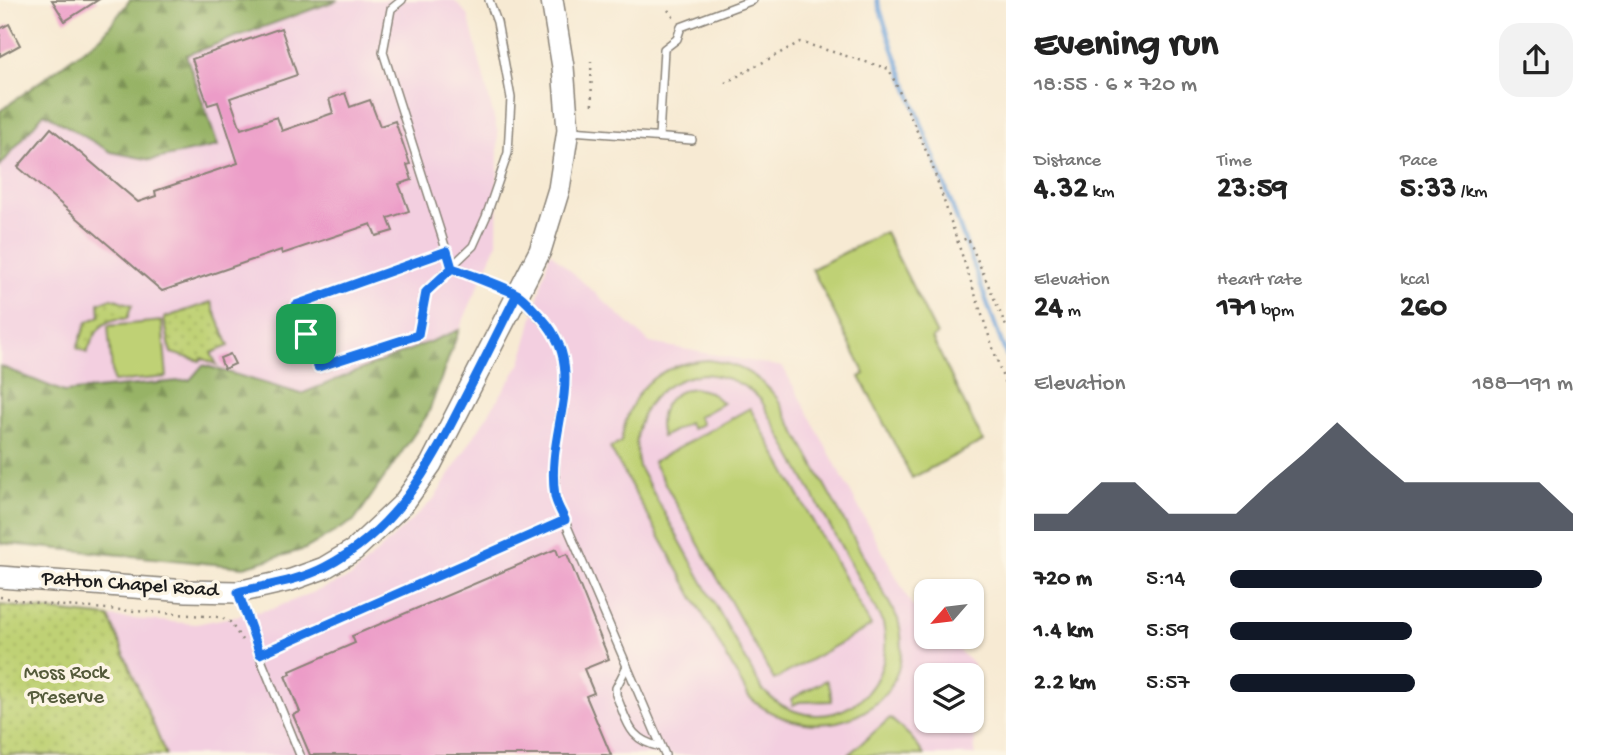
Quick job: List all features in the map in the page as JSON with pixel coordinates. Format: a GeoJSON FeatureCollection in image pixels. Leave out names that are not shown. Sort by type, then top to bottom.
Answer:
{"type":"FeatureCollection","features":[{"type":"Feature","properties":{"kind":"street","name":"Patton Chapel Road"},"geometry":{"type":"LineString","coordinates":[[0,578],[238,592],[291,580],[324,568],[354,550],[403,504],[431,464],[540,251],[559,189],[568,130],[563,67],[552,0]]}},
{"type":"Feature","properties":{"kind":"lane"},"geometry":{"type":"LineString","coordinates":[[402,0],[391,9],[383,52],[452,268]]}},
{"type":"Feature","properties":{"kind":"lane"},"geometry":{"type":"LineString","coordinates":[[447,251],[296,305],[318,367],[418,335],[426,292],[472,246],[486,217],[508,153],[511,98],[497,22],[489,0]]}},
{"type":"Feature","properties":{"kind":"lane"},"geometry":{"type":"LineString","coordinates":[[659,137],[664,49],[677,39],[681,27],[753,0]]}},
{"type":"Feature","properties":{"kind":"lane"},"geometry":{"type":"LineString","coordinates":[[568,130],[692,140]]}},
{"type":"Feature","properties":{"kind":"lane"},"geometry":{"type":"LineString","coordinates":[[452,268],[517,294],[556,335],[562,351],[566,383],[555,450],[555,498],[665,755]]}},
{"type":"Feature","properties":{"kind":"lane"},"geometry":{"type":"LineString","coordinates":[[260,654],[565,520]]}},
{"type":"Feature","properties":{"kind":"lane"},"geometry":{"type":"LineString","coordinates":[[238,592],[300,755]]}},
{"type":"Feature","properties":{"kind":"lane"},"geometry":{"type":"LineString","coordinates":[[627,666],[616,688],[616,695],[631,730],[645,743],[661,747]]}},
{"type":"Feature","properties":{"kind":"path"},"geometry":{"type":"LineString","coordinates":[[725,83],[800,42],[889,69],[931,162],[1006,387]]}},
{"type":"Feature","properties":{"kind":"path"},"geometry":{"type":"LineString","coordinates":[[591,61],[593,109]]}},
{"type":"Feature","properties":{"kind":"path"},"geometry":{"type":"LineString","coordinates":[[958,242],[968,238],[1006,326]]}},
{"type":"Feature","properties":{"kind":"path"},"geometry":{"type":"LineString","coordinates":[[0,597],[51,605],[219,617],[230,622],[243,642]]}},
{"type":"Feature","properties":{"kind":"shaded area"},"geometry":{"type":"Polygon","coordinates":[[[338,0],[454,0],[468,15],[498,134],[497,244],[459,330],[301,394],[204,365],[190,380],[64,392],[0,366],[0,166],[44,113],[111,152],[151,160],[217,146],[186,55],[338,0]]]}},
{"type":"Feature","properties":{"kind":"shaded area"},"geometry":{"type":"Polygon","coordinates":[[[550,252],[650,343],[783,367],[914,607],[914,649],[957,649],[972,663],[914,663],[914,733],[975,733],[975,755],[166,755],[109,617],[196,624],[272,609],[351,577],[434,499],[521,363],[550,252]]]}},
{"type":"Feature","properties":{"kind":"green space"},"geometry":{"type":"Polygon","coordinates":[[[130,0],[338,0],[186,55],[218,146],[151,160],[111,152],[44,113],[0,166],[0,111],[102,36],[130,0]]]}},
{"type":"Feature","properties":{"kind":"green space"},"geometry":{"type":"Polygon","coordinates":[[[885,232],[937,335],[932,338],[983,441],[912,478],[860,377],[865,374],[812,269],[885,232]]]}},
{"type":"Feature","properties":{"kind":"green space"},"geometry":{"type":"Polygon","coordinates":[[[112,298],[132,305],[127,319],[105,323],[87,353],[77,348],[87,322],[100,316],[99,303],[112,298]]]}},
{"type":"Feature","properties":{"kind":"green space"},"geometry":{"type":"Polygon","coordinates":[[[211,302],[229,346],[211,353],[217,365],[202,358],[200,361],[171,353],[164,318],[211,302]]]}},
{"type":"Feature","properties":{"kind":"green space"},"geometry":{"type":"Polygon","coordinates":[[[162,321],[167,377],[113,382],[108,326],[162,321]]]}},
{"type":"Feature","properties":{"kind":"green space"},"geometry":{"type":"Polygon","coordinates":[[[459,330],[428,414],[355,520],[305,549],[244,567],[0,543],[0,366],[64,392],[190,380],[203,365],[301,394],[459,330]]]}},
{"type":"Feature","properties":{"kind":"green space"},"geometry":{"type":"Polygon","coordinates":[[[708,360],[738,367],[755,376],[777,398],[898,619],[901,652],[894,679],[879,701],[857,715],[831,723],[803,723],[775,714],[749,697],[610,448],[621,442],[631,408],[648,383],[673,367],[708,360]],[[712,375],[686,378],[671,385],[648,405],[637,433],[639,467],[762,689],[784,706],[806,714],[829,714],[850,707],[867,693],[879,674],[885,650],[883,623],[761,400],[742,385],[712,375]]]}},
{"type":"Feature","properties":{"kind":"green space"},"geometry":{"type":"Polygon","coordinates":[[[694,388],[710,392],[723,403],[698,417],[702,424],[692,429],[688,423],[662,437],[660,419],[666,404],[677,393],[694,388]]]}},
{"type":"Feature","properties":{"kind":"green space"},"geometry":{"type":"Polygon","coordinates":[[[750,408],[871,626],[774,680],[653,462],[750,408]]]}},
{"type":"Feature","properties":{"kind":"green space","name":"Moss Rock Preserve"},"geometry":{"type":"Polygon","coordinates":[[[0,605],[109,617],[166,755],[0,755],[0,605]]]}},
{"type":"Feature","properties":{"kind":"green space"},"geometry":{"type":"Polygon","coordinates":[[[826,680],[832,701],[799,702],[793,705],[791,699],[826,680]]]}},
{"type":"Feature","properties":{"kind":"green space"},"geometry":{"type":"Polygon","coordinates":[[[890,718],[911,737],[924,755],[848,755],[890,718]]]}},
{"type":"Feature","properties":{"kind":"building"},"geometry":{"type":"Polygon","coordinates":[[[52,0],[98,0],[65,21],[52,0]]]}},
{"type":"Feature","properties":{"kind":"building"},"geometry":{"type":"Polygon","coordinates":[[[9,24],[20,45],[0,56],[0,29],[9,24]]]}},
{"type":"Feature","properties":{"kind":"building"},"geometry":{"type":"Polygon","coordinates":[[[281,28],[297,75],[230,98],[241,129],[277,117],[282,131],[333,113],[329,99],[345,93],[350,107],[370,100],[380,126],[395,121],[410,164],[407,165],[412,180],[399,184],[409,211],[388,218],[393,231],[376,236],[371,224],[282,254],[281,250],[162,291],[18,167],[51,128],[138,202],[156,196],[155,191],[238,163],[218,102],[208,105],[192,59],[281,28]]]}},
{"type":"Feature","properties":{"kind":"building"},"geometry":{"type":"Polygon","coordinates":[[[230,354],[235,364],[224,369],[220,358],[230,354]]]}},
{"type":"Feature","properties":{"kind":"building"},"geometry":{"type":"Polygon","coordinates":[[[556,549],[559,557],[567,554],[609,659],[584,669],[594,693],[586,696],[611,755],[310,755],[293,715],[300,712],[285,676],[291,674],[290,671],[355,643],[352,636],[556,549]]]}},
{"type":"Feature","properties":{"kind":"waterway"},"geometry":{"type":"LineString","coordinates":[[877,0],[1006,355]]}},
{"type":"Feature","properties":{"kind":"route"},"geometry":{"type":"LineString","coordinates":[[306,334],[296,305],[447,251],[452,268],[517,294],[431,464],[403,504],[354,550],[324,568],[291,580],[238,592],[260,654],[565,520],[555,498],[554,476],[558,424],[566,383],[562,351],[556,335],[517,294],[452,268],[426,292],[418,335],[318,367],[306,334]]}}]}
